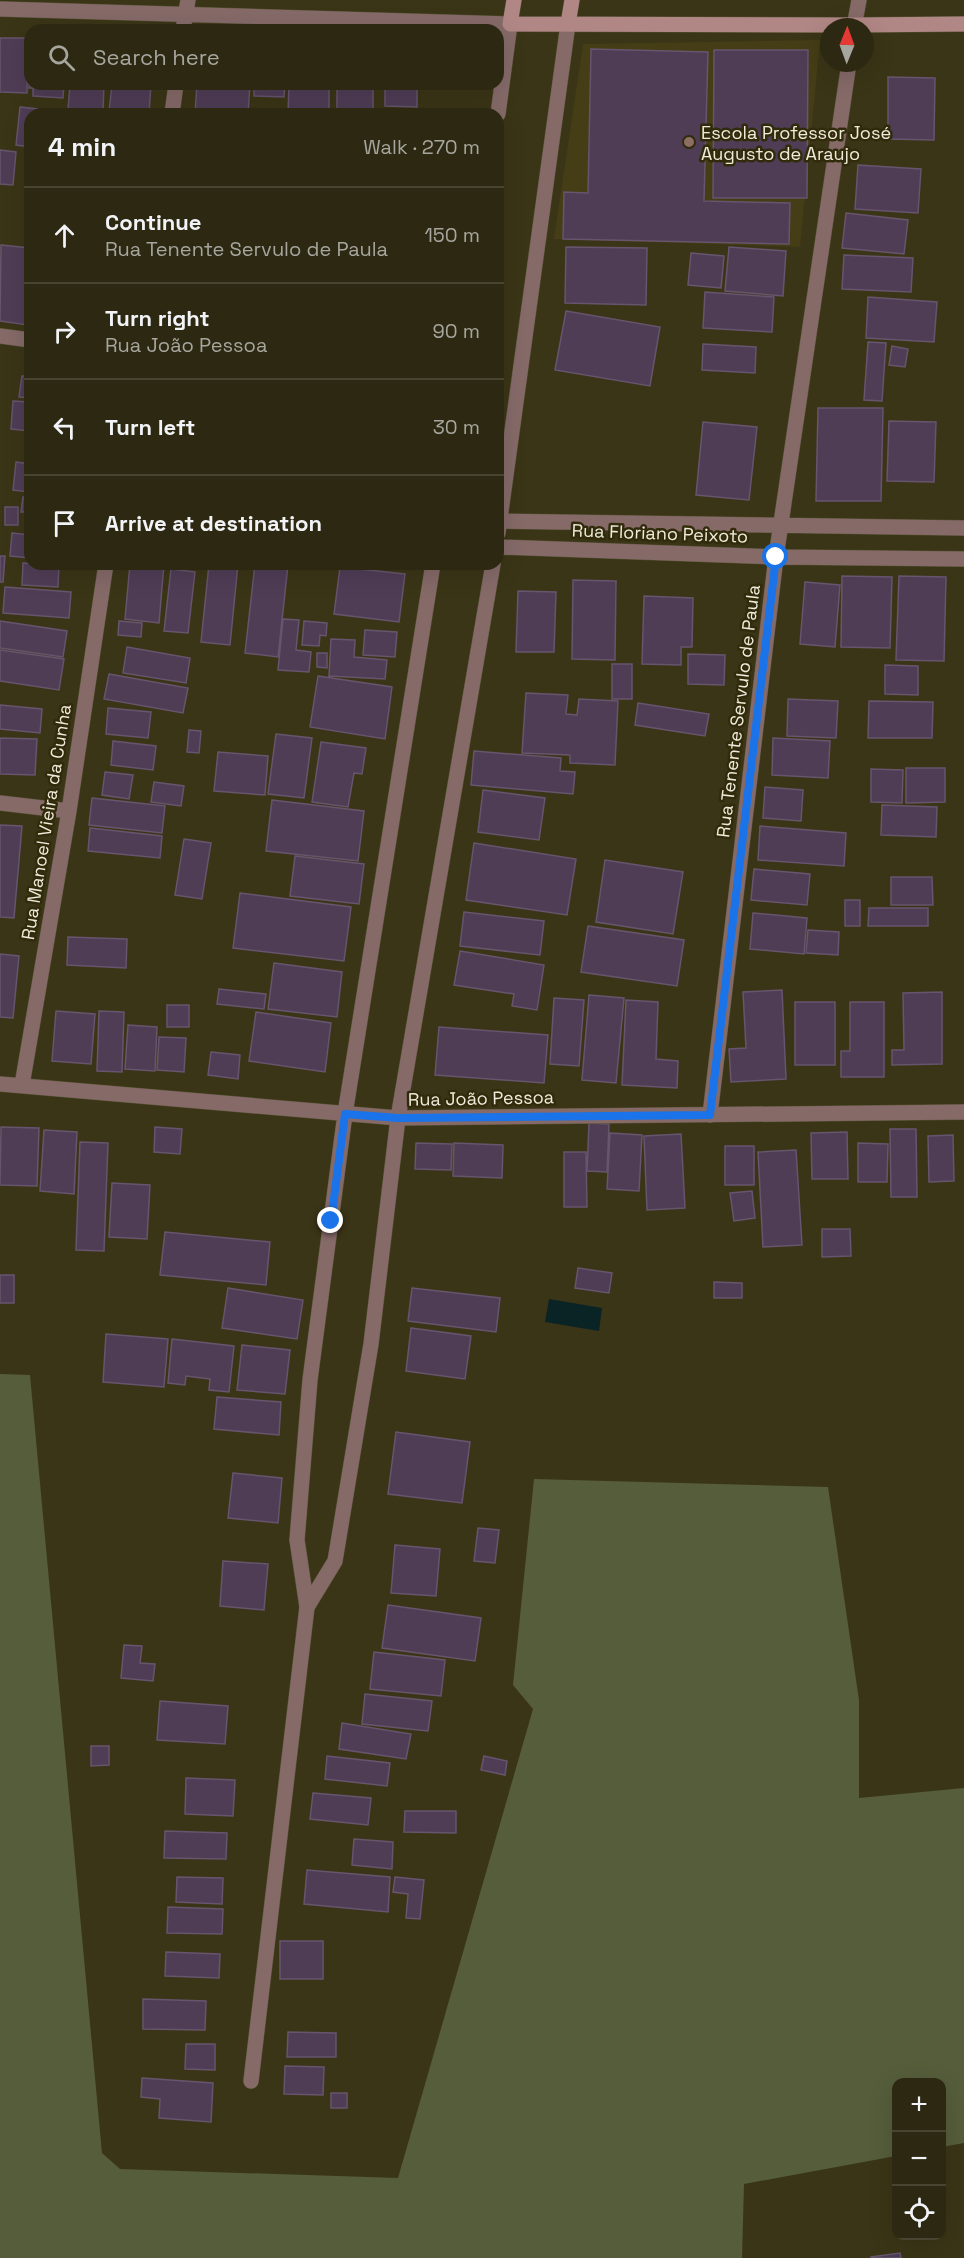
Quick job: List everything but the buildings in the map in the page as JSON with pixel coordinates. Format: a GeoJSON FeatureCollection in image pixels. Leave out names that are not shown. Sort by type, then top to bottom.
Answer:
{"type":"FeatureCollection","features":[{"type":"Feature","properties":{"kind":"main road"},"geometry":{"type":"LineString","coordinates":[[514,0],[510,24],[820,26]]}},
{"type":"Feature","properties":{"kind":"main road"},"geometry":{"type":"LineString","coordinates":[[568,24],[572,0]]}},
{"type":"Feature","properties":{"kind":"main road"},"geometry":{"type":"LineString","coordinates":[[874,26],[964,24]]}},
{"type":"Feature","properties":{"kind":"street"},"geometry":{"type":"LineString","coordinates":[[184,23],[188,0]]}},
{"type":"Feature","properties":{"kind":"street"},"geometry":{"type":"LineString","coordinates":[[856,18],[859,0]]}},
{"type":"Feature","properties":{"kind":"street"},"geometry":{"type":"LineString","coordinates":[[0,9],[184,23],[510,24],[504,69]]}},
{"type":"Feature","properties":{"kind":"street"},"geometry":{"type":"LineString","coordinates":[[504,489],[568,24]]}},
{"type":"Feature","properties":{"kind":"street","name":"Rua Tenente Servulo de Paula"},"geometry":{"type":"LineString","coordinates":[[710,1115],[776,557],[848,72]]}},
{"type":"Feature","properties":{"kind":"street"},"geometry":{"type":"LineString","coordinates":[[173,108],[175,90]]}},
{"type":"Feature","properties":{"kind":"street"},"geometry":{"type":"LineString","coordinates":[[499,108],[501,90]]}},
{"type":"Feature","properties":{"kind":"street"},"geometry":{"type":"LineString","coordinates":[[0,336],[24,339]]}},
{"type":"Feature","properties":{"kind":"street","name":"Rua Floriano Peixoto"},"geometry":{"type":"LineString","coordinates":[[504,525],[964,528]]}},
{"type":"Feature","properties":{"kind":"street","name":"Rua Floriano Peixoto"},"geometry":{"type":"LineString","coordinates":[[504,547],[776,557],[964,560]]}},
{"type":"Feature","properties":{"kind":"street","name":"Rua Manoel Vieira da Cunha"},"geometry":{"type":"LineString","coordinates":[[22,1085],[69,811],[104,570]]}},
{"type":"Feature","properties":{"kind":"street"},"geometry":{"type":"LineString","coordinates":[[251,2081],[307,1607],[297,1540],[310,1380],[345,1114],[432,570]]}},
{"type":"Feature","properties":{"kind":"street"},"geometry":{"type":"LineString","coordinates":[[307,1607],[335,1560],[371,1344],[398,1118],[492,570]]}},
{"type":"Feature","properties":{"kind":"street"},"geometry":{"type":"LineString","coordinates":[[0,803],[69,811]]}},
{"type":"Feature","properties":{"kind":"street","name":"Rua João Pessoa"},"geometry":{"type":"LineString","coordinates":[[0,1084],[398,1118],[964,1112]]}},
{"type":"Feature","properties":{"kind":"shaded area","name":"Escola Professor José Augusto de Araujo"},"geometry":{"type":"Polygon","coordinates":[[[820,40],[800,247],[554,239],[583,44],[820,40]]]}},
{"type":"Feature","properties":{"kind":"green space"},"geometry":{"type":"Polygon","coordinates":[[[0,1374],[30,1375],[102,2153],[120,2169],[398,2178],[533,1709],[513,1685],[534,1479],[828,1487],[859,1700],[859,1798],[964,1788],[964,2143],[946,2146],[946,2078],[892,2078],[892,2157],[744,2184],[742,2258],[0,2258],[0,1374]]]}},
{"type":"Feature","properties":{"kind":"water"},"geometry":{"type":"Polygon","coordinates":[[[549,1299],[602,1308],[599,1331],[545,1322],[549,1299]]]}},
{"type":"Feature","properties":{"kind":"place","name":"Escola Professor José Augusto de Araujo"},"geometry":{"type":"Point","coordinates":[689,142]}},
{"type":"Feature","properties":{"kind":"route"},"geometry":{"type":"LineString","coordinates":[[331,1221],[345,1114],[398,1118],[710,1115],[776,557]]}}]}
